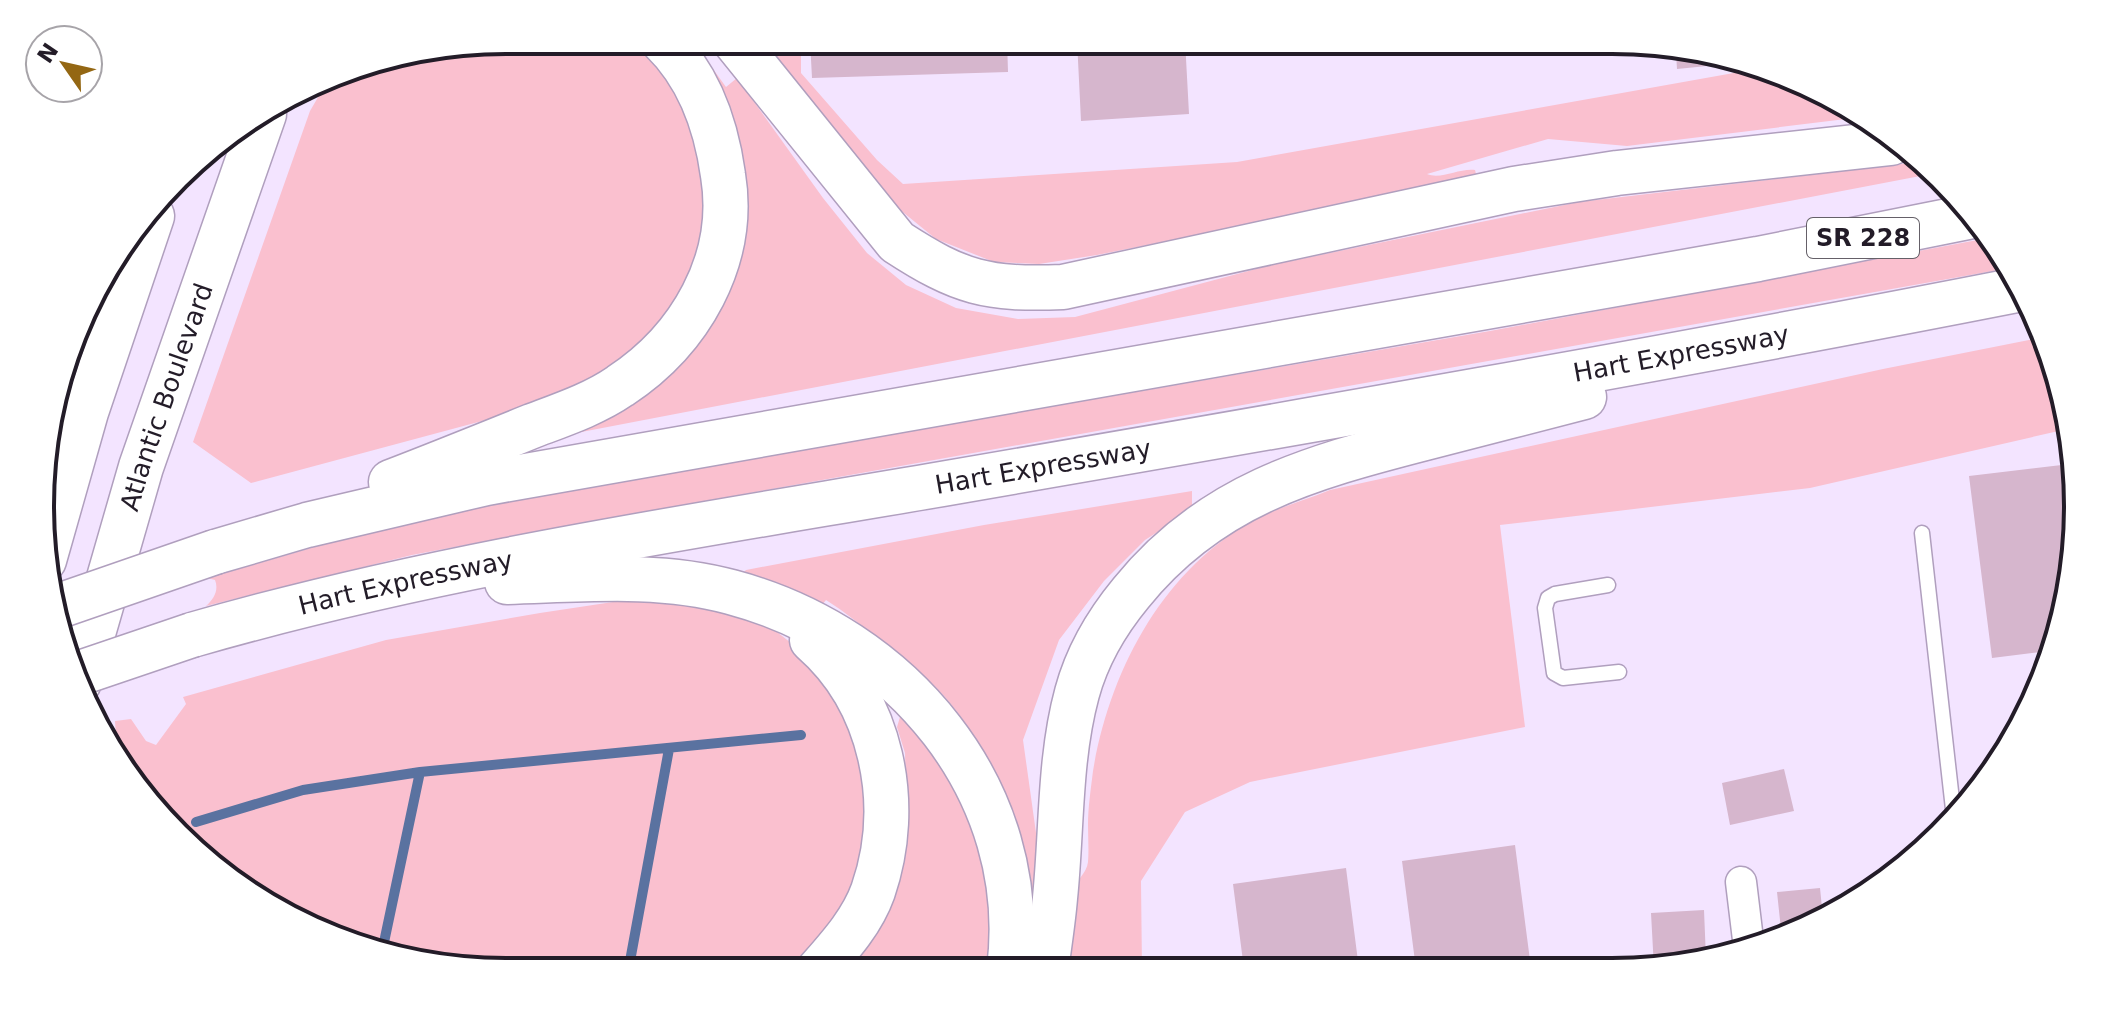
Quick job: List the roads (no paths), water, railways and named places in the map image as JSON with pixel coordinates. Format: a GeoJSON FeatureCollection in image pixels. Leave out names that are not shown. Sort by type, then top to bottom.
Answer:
{"type":"FeatureCollection","features":[{"type":"Feature","properties":{"kind":"main road"},"geometry":{"type":"LineString","coordinates":[[65,604],[215,552],[571,411],[619,387],[660,354],[693,315],[713,277],[724,230],[725,186],[717,135],[699,90],[675,54]]}},
{"type":"Feature","properties":{"kind":"main road"},"geometry":{"type":"LineString","coordinates":[[745,54],[897,242],[930,263],[966,280],[1016,289],[1063,287],[1514,189],[1646,170],[1883,144]]}},
{"type":"Feature","properties":{"kind":"main road","name":"Atlantic Boulevard"},"geometry":{"type":"LineString","coordinates":[[83,666],[141,467],[259,127]]}},
{"type":"Feature","properties":{"kind":"main road"},"geometry":{"type":"LineString","coordinates":[[215,552],[307,525],[486,483],[1758,259],[1951,207]]}},
{"type":"Feature","properties":{"kind":"main road","name":"SR 228"},"geometry":{"type":"LineString","coordinates":[[1758,259],[1961,218]]}},
{"type":"Feature","properties":{"kind":"main road"},"geometry":{"type":"LineString","coordinates":[[55,523],[86,412],[147,231]]}},
{"type":"Feature","properties":{"kind":"main road","name":"Hart Expressway"},"geometry":{"type":"LineString","coordinates":[[85,671],[192,635],[344,594],[516,557],[1324,418],[2009,292]]}},
{"type":"Feature","properties":{"kind":"main road"},"geometry":{"type":"LineString","coordinates":[[1047,958],[1061,809],[1077,694],[1092,651],[1117,610],[1145,576],[1204,524],[1258,491],[1299,473],[1354,456],[1951,303]]}},
{"type":"Feature","properties":{"kind":"main road"},"geometry":{"type":"LineString","coordinates":[[344,594],[479,582],[641,579],[731,592],[762,602],[827,633],[893,676],[924,706],[951,740],[987,808],[997,841],[1008,883],[1009,958]]}},
{"type":"Feature","properties":{"kind":"main road"},"geometry":{"type":"LineString","coordinates":[[762,602],[829,654],[850,682],[868,718],[881,758],[887,795],[886,843],[872,893],[848,937],[829,958]]}},
{"type":"Feature","properties":{"kind":"street"},"geometry":{"type":"LineString","coordinates":[[1741,882],[1748,937]]}},
{"type":"Feature","properties":{"kind":"lane"},"geometry":{"type":"LineString","coordinates":[[1922,533],[1952,804]]}},
{"type":"Feature","properties":{"kind":"lane"},"geometry":{"type":"LineString","coordinates":[[1608,585],[1555,594],[1548,598],[1545,608],[1554,673],[1563,678],[1619,672]]}},
{"type":"Feature","properties":{"kind":"waterway"},"geometry":{"type":"LineString","coordinates":[[196,822],[303,790],[420,772],[801,735]]}},
{"type":"Feature","properties":{"kind":"waterway"},"geometry":{"type":"LineString","coordinates":[[631,958],[669,749]]}},
{"type":"Feature","properties":{"kind":"waterway"},"geometry":{"type":"LineString","coordinates":[[384,941],[420,772]]}}]}
